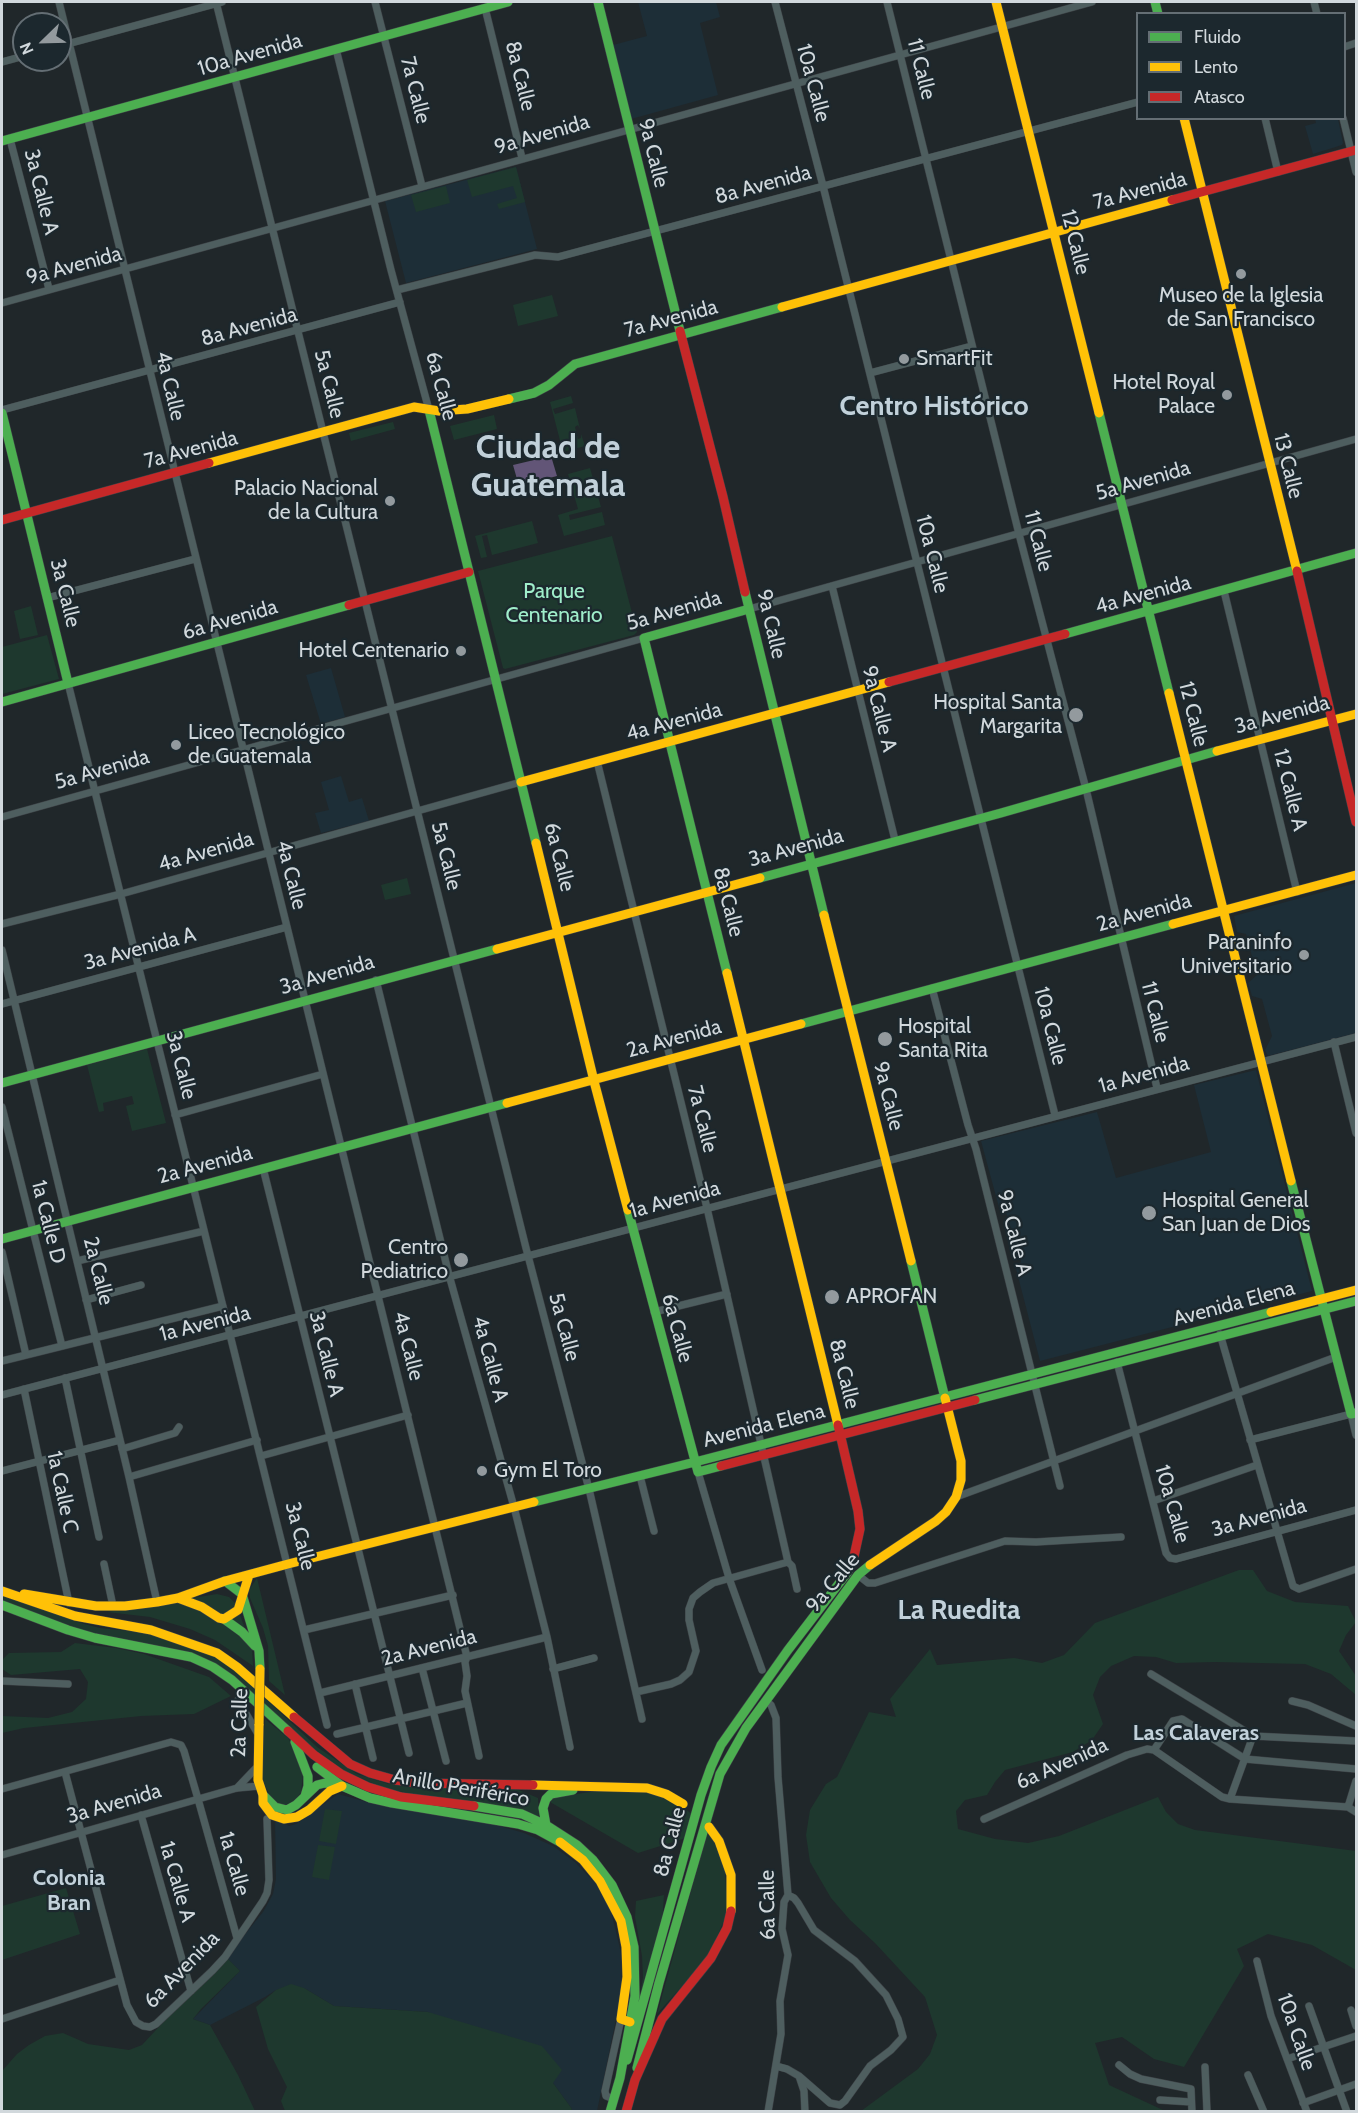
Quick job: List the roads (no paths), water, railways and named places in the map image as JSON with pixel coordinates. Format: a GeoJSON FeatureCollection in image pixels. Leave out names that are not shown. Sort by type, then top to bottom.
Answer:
{"type":"FeatureCollection","features":[{"type":"Feature","properties":{"kind":"main road","name":"10a Avenida"},"geometry":{"type":"LineString","coordinates":[[6,140],[236,78],[484,5],[508,2]]}},
{"type":"Feature","properties":{"kind":"main road","name":"9a Calle"},"geometry":{"type":"LineString","coordinates":[[598,2],[961,1461],[961,1480],[956,1497],[946,1512],[936,1521],[874,1561],[858,1575],[731,1753],[720,1774],[656,1994],[635,2080]]}},
{"type":"Feature","properties":{"kind":"main road","name":"12 Calle"},"geometry":{"type":"LineString","coordinates":[[996,2],[1320,1300],[1354,1414]]}},
{"type":"Feature","properties":{"kind":"main road","name":"13 Calle"},"geometry":{"type":"LineString","coordinates":[[1184,120],[1297,570],[1332,721],[1353,795],[1356,822]]}},
{"type":"Feature","properties":{"kind":"main road","name":"7a Avenida"},"geometry":{"type":"LineString","coordinates":[[2,520],[414,407],[439,411],[467,409],[534,393],[549,385],[575,364],[1354,151]]}},
{"type":"Feature","properties":{"kind":"main road","name":"6a Calle"},"geometry":{"type":"LineString","coordinates":[[429,410],[594,1079],[698,1472]]}},
{"type":"Feature","properties":{"kind":"main road","name":"3a Calle"},"geometry":{"type":"LineString","coordinates":[[2,412],[68,683]]}},
{"type":"Feature","properties":{"kind":"main road","name":"4a Avenida"},"geometry":{"type":"LineString","coordinates":[[521,782],[1047,640],[1356,553]]}},
{"type":"Feature","properties":{"kind":"main road","name":"6a Avenida"},"geometry":{"type":"LineString","coordinates":[[2,702],[469,572]]}},
{"type":"Feature","properties":{"kind":"main road","name":"5a Avenida"},"geometry":{"type":"LineString","coordinates":[[644,638],[749,609]]}},
{"type":"Feature","properties":{"kind":"main road","name":"8a Calle"},"geometry":{"type":"LineString","coordinates":[[620,2078],[633,2043],[711,1767],[721,1745],[749,1705],[847,1573],[854,1559],[860,1529],[841,1436],[644,638]]}},
{"type":"Feature","properties":{"kind":"main road","name":"3a Avenida"},"geometry":{"type":"LineString","coordinates":[[2,1083],[1356,714]]}},
{"type":"Feature","properties":{"kind":"main road","name":"2a Avenida"},"geometry":{"type":"LineString","coordinates":[[2,1239],[1356,875]]}},
{"type":"Feature","properties":{"kind":"main road","name":"Avenida Elena"},"geometry":{"type":"LineString","coordinates":[[1220,1332],[1356,1290]]}},
{"type":"Feature","properties":{"kind":"main road","name":"Avenida Elena"},"geometry":{"type":"LineString","coordinates":[[2,1591],[69,1603],[113,1606],[178,1598],[225,1581],[514,1507],[695,1462],[841,1436],[946,1403],[1116,1358],[1356,1301]]}},
{"type":"Feature","properties":{"kind":"main road","name":"Avenida Elena"},"geometry":{"type":"LineString","coordinates":[[698,1472],[838,1425],[946,1403]]}},
{"type":"Feature","properties":{"kind":"main road"},"geometry":{"type":"LineString","coordinates":[[224,1619],[238,1610],[249,1575]]}},
{"type":"Feature","properties":{"kind":"main road"},"geometry":{"type":"LineString","coordinates":[[225,1581],[242,1594]]}},
{"type":"Feature","properties":{"kind":"main road"},"geometry":{"type":"LineString","coordinates":[[201,1589],[202,1607]]}},
{"type":"Feature","properties":{"kind":"main road","name":"Anillo Periférico"},"geometry":{"type":"LineString","coordinates":[[2,1591],[75,1616],[151,1630],[217,1653],[237,1667],[333,1751],[350,1764],[370,1773],[418,1783],[600,1785],[647,1788],[666,1794],[684,1804]]}},
{"type":"Feature","properties":{"kind":"main road","name":"2a Calle"},"geometry":{"type":"LineString","coordinates":[[242,1594],[258,1651],[260,1669],[257,1767],[261,1791],[268,1811],[280,1819],[289,1820],[307,1812],[330,1791],[342,1786]]}},
{"type":"Feature","properties":{"kind":"main road"},"geometry":{"type":"LineString","coordinates":[[178,1598],[224,1619],[242,1632],[258,1651]]}},
{"type":"Feature","properties":{"kind":"main road","name":"Anillo Periférico"},"geometry":{"type":"LineString","coordinates":[[2,1605],[88,1636],[191,1657],[232,1680],[314,1755],[335,1770],[376,1790],[401,1797],[508,1811],[546,1825],[568,1839],[593,1860],[612,1886],[623,1907],[634,1947],[635,1996],[620,2078],[612,2106]]}},
{"type":"Feature","properties":{"kind":"main road"},"geometry":{"type":"LineString","coordinates":[[292,1736],[312,1763],[342,1786]]}},
{"type":"Feature","properties":{"kind":"main road"},"geometry":{"type":"LineString","coordinates":[[292,1736],[307,1771],[308,1786],[304,1796]]}},
{"type":"Feature","properties":{"kind":"main road"},"geometry":{"type":"LineString","coordinates":[[261,1791],[272,1805],[284,1810],[297,1805],[315,1786],[322,1784],[342,1786]]}},
{"type":"Feature","properties":{"kind":"main road"},"geometry":{"type":"LineString","coordinates":[[515,1784],[546,1799]]}},
{"type":"Feature","properties":{"kind":"main road"},"geometry":{"type":"LineString","coordinates":[[546,1825],[543,1808],[546,1799],[551,1794],[600,1785]]}},
{"type":"Feature","properties":{"kind":"main road","name":"Anillo Periférico"},"geometry":{"type":"LineString","coordinates":[[342,1786],[370,1798],[392,1803],[531,1828],[557,1840],[583,1860],[600,1881],[621,1921],[626,1947],[627,1977],[621,2019]]}},
{"type":"Feature","properties":{"kind":"main road"},"geometry":{"type":"LineString","coordinates":[[626,2111],[635,2080],[662,2019],[711,1958],[727,1928],[731,1911],[731,1875],[719,1841],[709,1827]]}},
{"type":"Feature","properties":{"kind":"main road"},"geometry":{"type":"LineString","coordinates":[[621,2019],[630,2022]]}},
{"type":"Feature","properties":{"kind":"street"},"geometry":{"type":"LineString","coordinates":[[72,42],[218,2]]}},
{"type":"Feature","properties":{"kind":"street","name":"5a Calle"},"geometry":{"type":"LineString","coordinates":[[218,2],[491,1107],[589,1489],[642,1719]]}},
{"type":"Feature","properties":{"kind":"street","name":"7a Calle"},"geometry":{"type":"LineString","coordinates":[[375,2],[422,186]]}},
{"type":"Feature","properties":{"kind":"street","name":"10a Calle"},"geometry":{"type":"LineString","coordinates":[[775,2],[1055,1115]]}},
{"type":"Feature","properties":{"kind":"street","name":"11 Calle"},"geometry":{"type":"LineString","coordinates":[[887,2],[1019,534],[1086,789],[1157,1088]]}},
{"type":"Feature","properties":{"kind":"street","name":"9a Avenida"},"geometry":{"type":"LineString","coordinates":[[2,303],[1092,2]]}},
{"type":"Feature","properties":{"kind":"street","name":"8a Calle"},"geometry":{"type":"LineString","coordinates":[[484,5],[522,158]]}},
{"type":"Feature","properties":{"kind":"street","name":"6a Calle"},"geometry":{"type":"LineString","coordinates":[[336,49],[429,410]]}},
{"type":"Feature","properties":{"kind":"street","name":"4a Calle"},"geometry":{"type":"LineString","coordinates":[[72,55],[322,1074],[453,1595],[467,1657],[465,1691],[479,1756]]}},
{"type":"Feature","properties":{"kind":"street","name":"8a Avenida"},"geometry":{"type":"LineString","coordinates":[[397,290],[535,255],[558,258],[1136,102]]}},
{"type":"Feature","properties":{"kind":"street"},"geometry":{"type":"LineString","coordinates":[[1265,120],[1278,172]]}},
{"type":"Feature","properties":{"kind":"street"},"geometry":{"type":"LineString","coordinates":[[1344,120],[1354,151],[1356,172]]}},
{"type":"Feature","properties":{"kind":"street","name":"3a Calle A"},"geometry":{"type":"LineString","coordinates":[[6,140],[49,290]]}},
{"type":"Feature","properties":{"kind":"street","name":"8a Avenida"},"geometry":{"type":"LineString","coordinates":[[2,412],[400,302]]}},
{"type":"Feature","properties":{"kind":"street"},"geometry":{"type":"LineString","coordinates":[[870,373],[972,346]]}},
{"type":"Feature","properties":{"kind":"street","name":"5a Avenida"},"geometry":{"type":"LineString","coordinates":[[749,609],[1356,439]]}},
{"type":"Feature","properties":{"kind":"street"},"geometry":{"type":"LineString","coordinates":[[48,598],[195,558]]}},
{"type":"Feature","properties":{"kind":"street","name":"9a Calle A"},"geometry":{"type":"LineString","coordinates":[[832,586],[895,840]]}},
{"type":"Feature","properties":{"kind":"street","name":"12 Calle A"},"geometry":{"type":"LineString","coordinates":[[1224,591],[1297,892]]}},
{"type":"Feature","properties":{"kind":"street","name":"5a Avenida"},"geometry":{"type":"LineString","coordinates":[[2,817],[644,638]]}},
{"type":"Feature","properties":{"kind":"street","name":"3a Calle"},"geometry":{"type":"LineString","coordinates":[[68,683],[327,1725]]}},
{"type":"Feature","properties":{"kind":"street","name":"7a Calle"},"geometry":{"type":"LineString","coordinates":[[597,761],[707,1208],[788,1562],[792,1566],[797,1589]]}},
{"type":"Feature","properties":{"kind":"street","name":"4a Avenida"},"geometry":{"type":"LineString","coordinates":[[2,924],[121,894],[521,782]]}},
{"type":"Feature","properties":{"kind":"street","name":"3a Avenida A"},"geometry":{"type":"LineString","coordinates":[[2,1004],[287,927]]}},
{"type":"Feature","properties":{"kind":"street","name":"2a Calle"},"geometry":{"type":"LineString","coordinates":[[2,950],[103,1367],[157,1602]]}},
{"type":"Feature","properties":{"kind":"street","name":"4a Calle A"},"geometry":{"type":"LineString","coordinates":[[376,980],[450,1275],[547,1637],[570,1747]]}},
{"type":"Feature","properties":{"kind":"street","name":"9a Calle A"},"geometry":{"type":"LineString","coordinates":[[932,988],[1060,1486]]}},
{"type":"Feature","properties":{"kind":"street","name":"1a Avenida"},"geometry":{"type":"LineString","coordinates":[[2,1395],[1356,1036]]}},
{"type":"Feature","properties":{"kind":"street"},"geometry":{"type":"LineString","coordinates":[[1334,1042],[1356,1133]]}},
{"type":"Feature","properties":{"kind":"street"},"geometry":{"type":"LineString","coordinates":[[175,1115],[322,1074]]}},
{"type":"Feature","properties":{"kind":"street","name":"1a Calle D"},"geometry":{"type":"LineString","coordinates":[[2,1107],[62,1346]]}},
{"type":"Feature","properties":{"kind":"street","name":"3a Calle A"},"geometry":{"type":"LineString","coordinates":[[263,1168],[409,1754]]}},
{"type":"Feature","properties":{"kind":"street"},"geometry":{"type":"LineString","coordinates":[[77,1261],[204,1231]]}},
{"type":"Feature","properties":{"kind":"street"},"geometry":{"type":"LineString","coordinates":[[2,1252],[26,1354]]}},
{"type":"Feature","properties":{"kind":"street"},"geometry":{"type":"LineString","coordinates":[[86,1300],[141,1285]]}},
{"type":"Feature","properties":{"kind":"street"},"geometry":{"type":"LineString","coordinates":[[654,1312],[727,1294]]}},
{"type":"Feature","properties":{"kind":"street"},"geometry":{"type":"LineString","coordinates":[[2,1361],[223,1305]]}},
{"type":"Feature","properties":{"kind":"street"},"geometry":{"type":"LineString","coordinates":[[1220,1332],[1276,1531],[1295,1589],[1299,1590],[1356,1569]]}},
{"type":"Feature","properties":{"kind":"street"},"geometry":{"type":"LineString","coordinates":[[956,1497],[1336,1357]]}},
{"type":"Feature","properties":{"kind":"street","name":"10a Calle"},"geometry":{"type":"LineString","coordinates":[[1116,1358],[1166,1553],[1170,1558]]}},
{"type":"Feature","properties":{"kind":"street"},"geometry":{"type":"LineString","coordinates":[[65,1378],[99,1537]]}},
{"type":"Feature","properties":{"kind":"street","name":"1a Calle C"},"geometry":{"type":"LineString","coordinates":[[24,1389],[69,1603]]}},
{"type":"Feature","properties":{"kind":"street"},"geometry":{"type":"LineString","coordinates":[[1250,1440],[1354,1414]]}},
{"type":"Feature","properties":{"kind":"street","name":"12 Calle"},"geometry":{"type":"LineString","coordinates":[[1354,1414],[1356,1435]]}},
{"type":"Feature","properties":{"kind":"street"},"geometry":{"type":"LineString","coordinates":[[261,1456],[408,1416]]}},
{"type":"Feature","properties":{"kind":"street"},"geometry":{"type":"LineString","coordinates":[[122,1449],[175,1434],[179,1427]]}},
{"type":"Feature","properties":{"kind":"street"},"geometry":{"type":"LineString","coordinates":[[2,1471],[120,1440]]}},
{"type":"Feature","properties":{"kind":"street"},"geometry":{"type":"LineString","coordinates":[[129,1477],[257,1440]]}},
{"type":"Feature","properties":{"kind":"street"},"geometry":{"type":"LineString","coordinates":[[1153,1501],[1257,1465]]}},
{"type":"Feature","properties":{"kind":"street","name":"6a Calle"},"geometry":{"type":"LineString","coordinates":[[698,1472],[729,1578],[762,1670]]}},
{"type":"Feature","properties":{"kind":"street"},"geometry":{"type":"LineString","coordinates":[[640,1476],[654,1531]]}},
{"type":"Feature","properties":{"kind":"street","name":"3a Avenida"},"geometry":{"type":"LineString","coordinates":[[1170,1558],[1176,1559],[1356,1510]]}},
{"type":"Feature","properties":{"kind":"street"},"geometry":{"type":"LineString","coordinates":[[858,1575],[868,1583],[875,1583],[1005,1541],[1036,1542],[1121,1537]]}},
{"type":"Feature","properties":{"kind":"street"},"geometry":{"type":"LineString","coordinates":[[636,1692],[680,1680],[689,1672],[696,1651],[688,1609],[699,1592],[713,1583],[788,1562]]}},
{"type":"Feature","properties":{"kind":"street"},"geometry":{"type":"LineString","coordinates":[[104,1564],[113,1606]]}},
{"type":"Feature","properties":{"kind":"street"},"geometry":{"type":"LineString","coordinates":[[304,1630],[453,1595]]}},
{"type":"Feature","properties":{"kind":"street","name":"2a Avenida"},"geometry":{"type":"LineString","coordinates":[[320,1693],[547,1637]]}},
{"type":"Feature","properties":{"kind":"street"},"geometry":{"type":"LineString","coordinates":[[553,1669],[594,1658]]}},
{"type":"Feature","properties":{"kind":"street"},"geometry":{"type":"LineString","coordinates":[[422,1668],[446,1761]]}},
{"type":"Feature","properties":{"kind":"street"},"geometry":{"type":"LineString","coordinates":[[1151,1674],[1253,1736],[1356,1741]]}},
{"type":"Feature","properties":{"kind":"street"},"geometry":{"type":"LineString","coordinates":[[2,1681],[68,1684]]}},
{"type":"Feature","properties":{"kind":"street"},"geometry":{"type":"LineString","coordinates":[[355,1684],[374,1758]]}},
{"type":"Feature","properties":{"kind":"street"},"geometry":{"type":"LineString","coordinates":[[238,1700],[259,1729]]}},
{"type":"Feature","properties":{"kind":"street","name":"6a Calle"},"geometry":{"type":"LineString","coordinates":[[766,1701],[771,1705],[776,1718],[778,1777],[788,1895],[784,1902],[782,1929],[788,1955],[780,2001],[781,2034],[768,2112]]}},
{"type":"Feature","properties":{"kind":"street"},"geometry":{"type":"LineString","coordinates":[[1292,1701],[1308,1705],[1356,1726]]}},
{"type":"Feature","properties":{"kind":"street"},"geometry":{"type":"LineString","coordinates":[[337,1734],[467,1703]]}},
{"type":"Feature","properties":{"kind":"street"},"geometry":{"type":"LineString","coordinates":[[1356,1768],[1245,1759],[1182,1719],[1173,1721],[1154,1750],[1222,1797],[1348,1808],[1356,1812]]}},
{"type":"Feature","properties":{"kind":"street"},"geometry":{"type":"LineString","coordinates":[[1230,1799],[1253,1736]]}},
{"type":"Feature","properties":{"kind":"street","name":"1a Calle"},"geometry":{"type":"LineString","coordinates":[[65,1772],[171,1742],[181,1745],[237,1938]]}},
{"type":"Feature","properties":{"kind":"street","name":"6a Avenida"},"geometry":{"type":"LineString","coordinates":[[984,1820],[1128,1755],[1147,1749],[1154,1750]]}},
{"type":"Feature","properties":{"kind":"street"},"geometry":{"type":"LineString","coordinates":[[237,1788],[257,1767]]}},
{"type":"Feature","properties":{"kind":"street"},"geometry":{"type":"LineString","coordinates":[[2,1789],[65,1772],[120,1980],[2,2019]]}},
{"type":"Feature","properties":{"kind":"street"},"geometry":{"type":"LineString","coordinates":[[1348,1808],[1356,1781]]}},
{"type":"Feature","properties":{"kind":"street","name":"3a Avenida"},"geometry":{"type":"LineString","coordinates":[[2,1855],[237,1788],[261,1791]]}},
{"type":"Feature","properties":{"kind":"street","name":"1a Calle A"},"geometry":{"type":"LineString","coordinates":[[141,1815],[191,1991]]}},
{"type":"Feature","properties":{"kind":"street"},"geometry":{"type":"LineString","coordinates":[[237,1938],[267,1893],[269,1880],[267,1819]]}},
{"type":"Feature","properties":{"kind":"street"},"geometry":{"type":"LineString","coordinates":[[776,2066],[799,2076],[831,2103],[840,2105],[870,2066],[891,2050],[903,2037],[898,2019],[879,1986],[855,1961],[814,1930],[798,1903],[788,1895]]}},
{"type":"Feature","properties":{"kind":"street","name":"6a Avenida"},"geometry":{"type":"LineString","coordinates":[[120,1980],[127,2005],[136,2022],[150,2027],[156,2024],[225,1957],[237,1938]]}},
{"type":"Feature","properties":{"kind":"street","name":"10a Calle"},"geometry":{"type":"LineString","coordinates":[[1257,1961],[1271,2016],[1307,2112]]}},
{"type":"Feature","properties":{"kind":"street"},"geometry":{"type":"LineString","coordinates":[[1310,2006],[1347,2112]]}},
{"type":"Feature","properties":{"kind":"street"},"geometry":{"type":"LineString","coordinates":[[1351,2010],[1356,2026]]}},
{"type":"Feature","properties":{"kind":"street","name":"Anillo Periférico"},"geometry":{"type":"LineString","coordinates":[[612,2106],[605,2091],[621,2019]]}},
{"type":"Feature","properties":{"kind":"street"},"geometry":{"type":"LineString","coordinates":[[1287,2059],[1356,2036]]}},
{"type":"Feature","properties":{"kind":"street"},"geometry":{"type":"LineString","coordinates":[[1119,2065],[1141,2079],[1190,2089],[1192,2112]]}},
{"type":"Feature","properties":{"kind":"street"},"geometry":{"type":"LineString","coordinates":[[1205,2067],[1207,2112]]}},
{"type":"Feature","properties":{"kind":"street"},"geometry":{"type":"LineString","coordinates":[[1248,2075],[1264,2112]]}},
{"type":"Feature","properties":{"kind":"street"},"geometry":{"type":"LineString","coordinates":[[799,2076],[804,2091],[806,2112]]}},
{"type":"Feature","properties":{"kind":"street"},"geometry":{"type":"LineString","coordinates":[[1303,2103],[1356,2084]]}},
{"type":"Feature","properties":{"kind":"street"},"geometry":{"type":"LineString","coordinates":[[1160,2100],[1191,2102]]}},
{"type":"Feature","properties":{"kind":"place","name":"Museo de la Iglesia de San Francisco"},"geometry":{"type":"Point","coordinates":[1241,274]}},
{"type":"Feature","properties":{"kind":"place","name":"SmartFit"},"geometry":{"type":"Point","coordinates":[904,359]}},
{"type":"Feature","properties":{"kind":"place","name":"Hotel Royal Palace"},"geometry":{"type":"Point","coordinates":[1227,395]}},
{"type":"Feature","properties":{"kind":"place","name":"Palacio Nacional de la Cultura"},"geometry":{"type":"Point","coordinates":[390,501]}},
{"type":"Feature","properties":{"kind":"place","name":"Hotel Centenario"},"geometry":{"type":"Point","coordinates":[461,651]}},
{"type":"Feature","properties":{"kind":"place","name":"Hospital Santa Margarita"},"geometry":{"type":"Point","coordinates":[1076,715]}},
{"type":"Feature","properties":{"kind":"place","name":"Liceo Tecnológico de Guatemala"},"geometry":{"type":"Point","coordinates":[176,745]}},
{"type":"Feature","properties":{"kind":"place","name":"Paraninfo Universitario"},"geometry":{"type":"Point","coordinates":[1304,955]}},
{"type":"Feature","properties":{"kind":"place","name":"Hospital Santa Rita"},"geometry":{"type":"Point","coordinates":[885,1039]}},
{"type":"Feature","properties":{"kind":"place","name":"Hospital General San Juan de Dios"},"geometry":{"type":"Point","coordinates":[1149,1213]}},
{"type":"Feature","properties":{"kind":"place","name":"Centro Pediatrico"},"geometry":{"type":"Point","coordinates":[461,1260]}},
{"type":"Feature","properties":{"kind":"place","name":"APROFAN"},"geometry":{"type":"Point","coordinates":[832,1297]}},
{"type":"Feature","properties":{"kind":"place","name":"Gym El Toro"},"geometry":{"type":"Point","coordinates":[482,1471]}},
{"type":"Feature","properties":{"kind":"district","name":"Centro Histórico"},"geometry":{"type":"Point","coordinates":[934,407]}},
{"type":"Feature","properties":{"kind":"district","name":"Ciudad de Guatemala"},"geometry":{"type":"Point","coordinates":[548,467]}},
{"type":"Feature","properties":{"kind":"district","name":"La Ruedita"},"geometry":{"type":"Point","coordinates":[959,1611]}},
{"type":"Feature","properties":{"kind":"district","name":"Las Calaveras"},"geometry":{"type":"Point","coordinates":[1196,1734]}},
{"type":"Feature","properties":{"kind":"district","name":"Colonia Bran"},"geometry":{"type":"Point","coordinates":[69,1892]}},
{"type":"Feature","properties":{"kind":"park label","name":"Parque Centenario"},"geometry":{"type":"Point","coordinates":[554,604]}}]}
